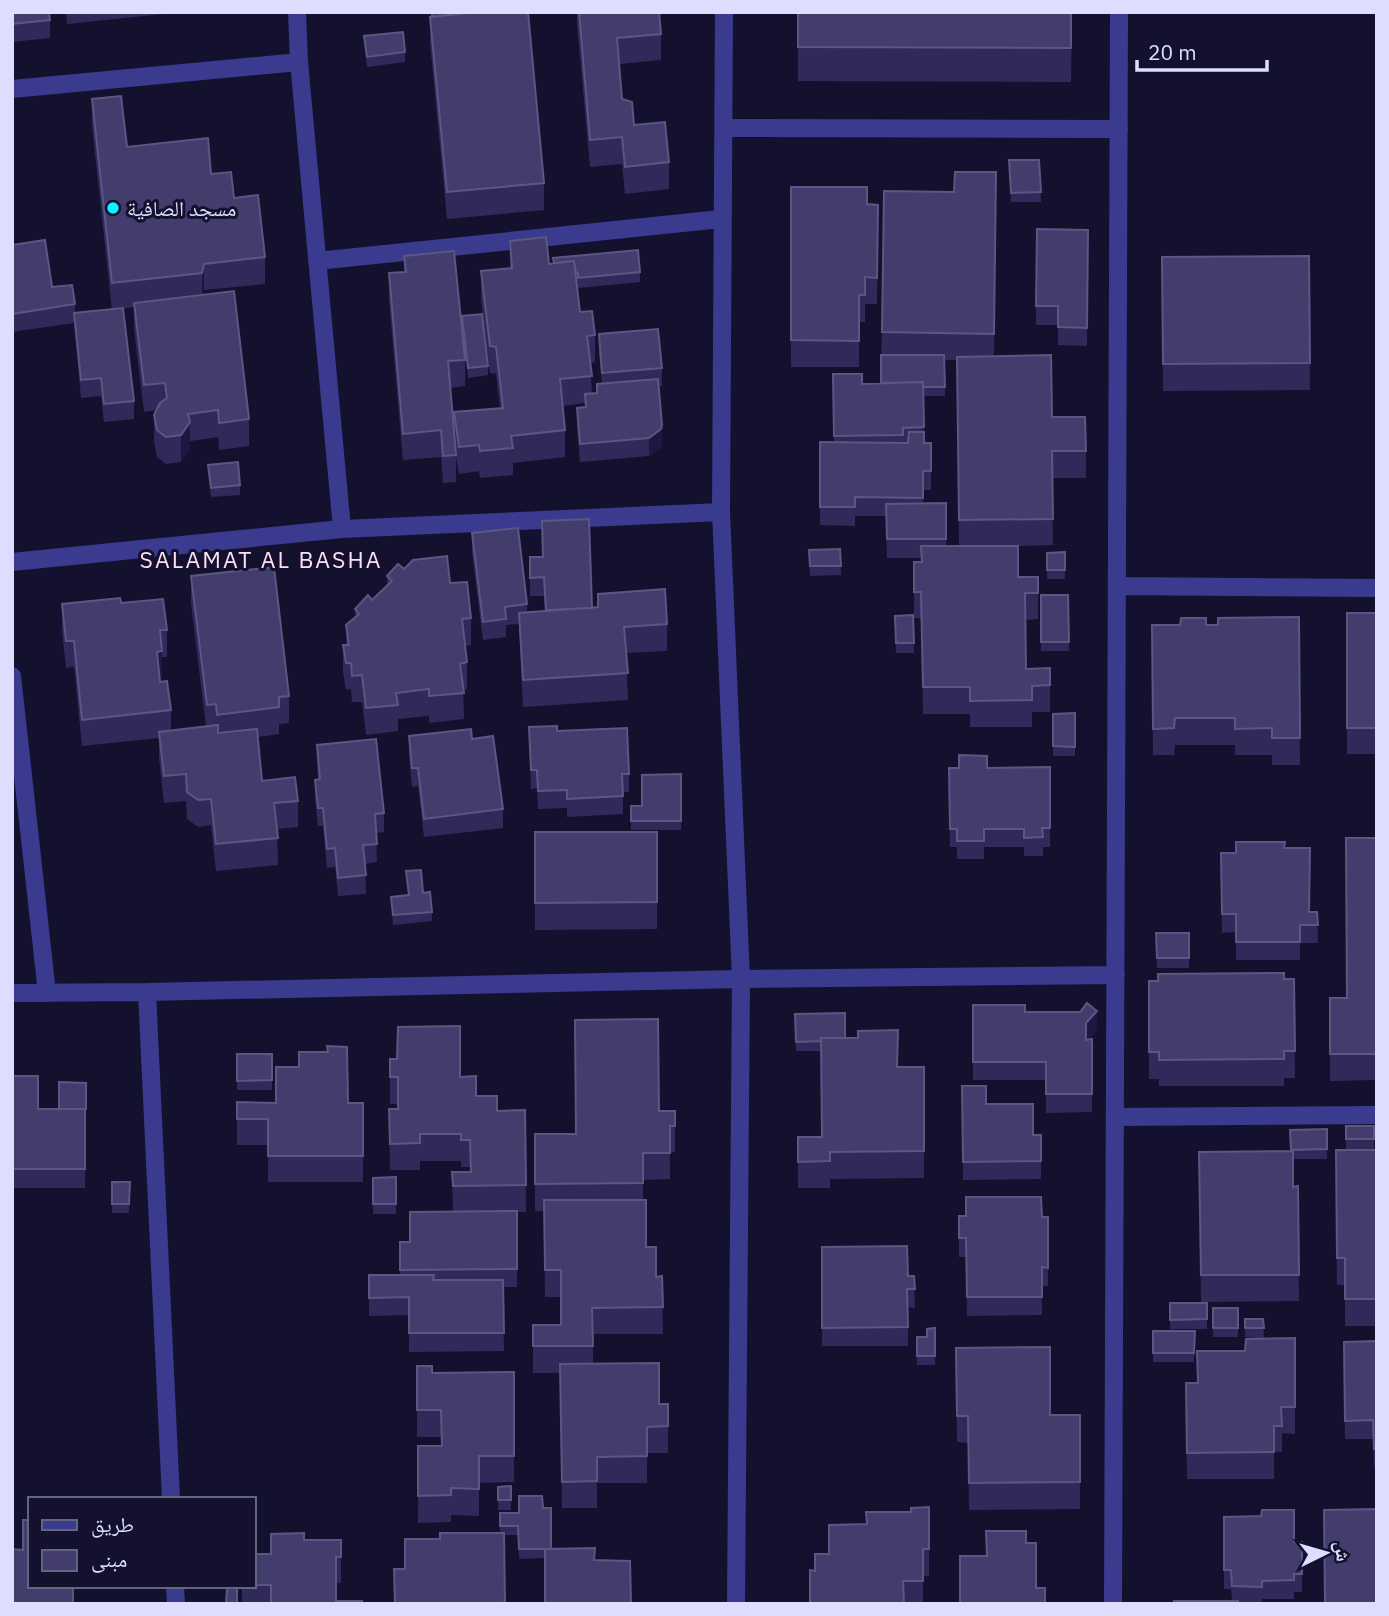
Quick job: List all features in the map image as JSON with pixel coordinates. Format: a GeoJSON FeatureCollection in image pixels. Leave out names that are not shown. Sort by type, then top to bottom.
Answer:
{"type":"FeatureCollection","features":[{"type":"Feature","properties":{"kind":"street"},"geometry":{"type":"LineString","coordinates":[[297,12],[299,62],[342,529]]}},
{"type":"Feature","properties":{"kind":"street"},"geometry":{"type":"LineString","coordinates":[[724,12],[721,512],[741,979],[736,1604]]}},
{"type":"Feature","properties":{"kind":"street"},"geometry":{"type":"LineString","coordinates":[[1113,1604],[1119,12]]}},
{"type":"Feature","properties":{"kind":"street"},"geometry":{"type":"LineString","coordinates":[[12,89],[299,62]]}},
{"type":"Feature","properties":{"kind":"street"},"geometry":{"type":"LineString","coordinates":[[724,128],[1119,129]]}},
{"type":"Feature","properties":{"kind":"street"},"geometry":{"type":"LineString","coordinates":[[317,261],[721,219]]}},
{"type":"Feature","properties":{"kind":"street"},"geometry":{"type":"LineString","coordinates":[[12,562],[342,529],[721,512]]}},
{"type":"Feature","properties":{"kind":"street"},"geometry":{"type":"LineString","coordinates":[[1117,586],[1377,588]]}},
{"type":"Feature","properties":{"kind":"street"},"geometry":{"type":"LineString","coordinates":[[12,676],[47,993]]}},
{"type":"Feature","properties":{"kind":"street"},"geometry":{"type":"LineString","coordinates":[[12,993],[741,979],[1116,975]]}},
{"type":"Feature","properties":{"kind":"street"},"geometry":{"type":"LineString","coordinates":[[147,992],[171,1497]]}},
{"type":"Feature","properties":{"kind":"street"},"geometry":{"type":"LineString","coordinates":[[1115,1117],[1377,1115]]}},
{"type":"Feature","properties":{"kind":"building"},"geometry":{"type":"Polygon","coordinates":[[[12,12],[49,12],[50,20],[12,24],[12,12]]]}},
{"type":"Feature","properties":{"kind":"building"},"geometry":{"type":"Polygon","coordinates":[[[432,12],[455,12],[455,14],[432,17],[432,12]]]}},
{"type":"Feature","properties":{"kind":"building"},"geometry":{"type":"Polygon","coordinates":[[[478,12],[528,12],[544,183],[447,192],[430,17],[478,12]]]}},
{"type":"Feature","properties":{"kind":"building"},"geometry":{"type":"Polygon","coordinates":[[[579,12],[659,12],[661,34],[617,38],[622,99],[632,102],[634,125],[665,122],[669,162],[625,167],[622,137],[590,140],[579,12]]]}},
{"type":"Feature","properties":{"kind":"building"},"geometry":{"type":"Polygon","coordinates":[[[798,12],[1071,12],[1071,48],[798,47],[798,12]]]}},
{"type":"Feature","properties":{"kind":"building"},"geometry":{"type":"Polygon","coordinates":[[[403,32],[405,52],[367,57],[364,36],[403,32]]]}},
{"type":"Feature","properties":{"kind":"building"},"geometry":{"type":"Polygon","coordinates":[[[121,96],[127,147],[208,138],[211,174],[231,172],[234,198],[258,195],[265,257],[204,264],[202,273],[112,283],[92,99],[121,96]]]}},
{"type":"Feature","properties":{"kind":"building"},"geometry":{"type":"Polygon","coordinates":[[[1009,160],[1039,160],[1041,192],[1011,193],[1009,160]]]}},
{"type":"Feature","properties":{"kind":"building"},"geometry":{"type":"Polygon","coordinates":[[[955,172],[996,172],[994,334],[882,332],[884,191],[954,192],[955,172]]]}},
{"type":"Feature","properties":{"kind":"building"},"geometry":{"type":"Polygon","coordinates":[[[791,187],[867,187],[867,204],[878,205],[877,278],[865,277],[865,295],[859,295],[859,341],[791,340],[791,187]]]}},
{"type":"Feature","properties":{"kind":"building"},"geometry":{"type":"Polygon","coordinates":[[[1037,229],[1088,230],[1087,328],[1058,327],[1058,306],[1036,306],[1037,229]]]}},
{"type":"Feature","properties":{"kind":"building"},"geometry":{"type":"Polygon","coordinates":[[[546,237],[549,264],[574,261],[580,312],[592,311],[595,335],[587,336],[592,376],[560,379],[565,430],[511,436],[513,448],[480,451],[479,445],[459,447],[454,412],[503,408],[496,347],[490,346],[481,271],[512,268],[510,241],[546,237]]]}},
{"type":"Feature","properties":{"kind":"building"},"geometry":{"type":"Polygon","coordinates":[[[45,240],[52,287],[72,285],[75,304],[12,314],[12,245],[45,240]]]}},
{"type":"Feature","properties":{"kind":"building"},"geometry":{"type":"Polygon","coordinates":[[[638,250],[640,272],[578,278],[574,261],[554,263],[553,258],[638,250]]]}},
{"type":"Feature","properties":{"kind":"building"},"geometry":{"type":"Polygon","coordinates":[[[454,251],[465,360],[448,361],[456,455],[443,456],[441,430],[403,434],[389,273],[406,272],[404,256],[454,251]]]}},
{"type":"Feature","properties":{"kind":"building"},"geometry":{"type":"Polygon","coordinates":[[[1309,256],[1310,363],[1163,364],[1162,257],[1309,256]]]}},
{"type":"Feature","properties":{"kind":"building"},"geometry":{"type":"Polygon","coordinates":[[[234,291],[249,419],[219,423],[218,410],[188,414],[190,422],[181,435],[166,437],[157,430],[154,415],[160,403],[167,398],[165,383],[144,385],[134,303],[234,291]]]}},
{"type":"Feature","properties":{"kind":"building"},"geometry":{"type":"Polygon","coordinates":[[[123,308],[134,401],[104,404],[101,378],[81,380],[74,313],[123,308]]]}},
{"type":"Feature","properties":{"kind":"building"},"geometry":{"type":"Polygon","coordinates":[[[482,314],[488,366],[468,368],[462,316],[482,314]]]}},
{"type":"Feature","properties":{"kind":"building"},"geometry":{"type":"Polygon","coordinates":[[[658,329],[662,368],[602,373],[599,334],[658,329]]]}},
{"type":"Feature","properties":{"kind":"building"},"geometry":{"type":"Polygon","coordinates":[[[881,355],[944,355],[945,387],[923,387],[923,382],[881,383],[881,355]]]}},
{"type":"Feature","properties":{"kind":"building"},"geometry":{"type":"Polygon","coordinates":[[[1051,355],[1052,417],[1085,417],[1086,451],[1052,451],[1053,519],[959,520],[957,357],[1051,355]]]}},
{"type":"Feature","properties":{"kind":"building"},"geometry":{"type":"Polygon","coordinates":[[[833,374],[862,374],[862,384],[923,382],[924,427],[903,428],[903,435],[834,436],[833,374]]]}},
{"type":"Feature","properties":{"kind":"building"},"geometry":{"type":"Polygon","coordinates":[[[658,379],[661,429],[649,438],[580,444],[577,408],[586,407],[585,394],[597,393],[597,384],[658,379]]]}},
{"type":"Feature","properties":{"kind":"building"},"geometry":{"type":"Polygon","coordinates":[[[909,432],[924,432],[924,443],[931,443],[931,471],[923,471],[923,498],[855,497],[855,507],[820,507],[820,442],[908,443],[909,432]]]}},
{"type":"Feature","properties":{"kind":"building"},"geometry":{"type":"Polygon","coordinates":[[[238,462],[240,485],[211,488],[208,465],[238,462]]]}},
{"type":"Feature","properties":{"kind":"building"},"geometry":{"type":"Polygon","coordinates":[[[946,503],[946,539],[887,539],[886,504],[946,503]]]}},
{"type":"Feature","properties":{"kind":"building"},"geometry":{"type":"Polygon","coordinates":[[[589,519],[592,608],[546,610],[544,577],[530,578],[530,557],[543,557],[542,521],[589,519]]]}},
{"type":"Feature","properties":{"kind":"building"},"geometry":{"type":"Polygon","coordinates":[[[518,528],[527,604],[505,607],[506,619],[483,622],[472,533],[518,528]]]}},
{"type":"Feature","properties":{"kind":"building"},"geometry":{"type":"Polygon","coordinates":[[[921,546],[1018,546],[1018,577],[1038,577],[1038,593],[1025,593],[1026,669],[1050,668],[1050,685],[1032,686],[1032,700],[970,701],[970,687],[923,687],[921,592],[914,592],[914,562],[922,562],[921,546]]]}},
{"type":"Feature","properties":{"kind":"building"},"geometry":{"type":"Polygon","coordinates":[[[840,549],[841,566],[810,566],[809,550],[840,549]]]}},
{"type":"Feature","properties":{"kind":"building"},"geometry":{"type":"Polygon","coordinates":[[[1065,552],[1065,570],[1047,570],[1047,553],[1065,552]]]}},
{"type":"Feature","properties":{"kind":"building"},"geometry":{"type":"Polygon","coordinates":[[[447,556],[450,583],[467,582],[471,618],[462,619],[467,662],[460,664],[464,693],[429,696],[429,689],[396,693],[398,705],[366,708],[362,675],[352,676],[351,663],[346,663],[343,645],[349,645],[346,625],[359,614],[355,609],[368,595],[372,600],[392,581],[387,576],[398,564],[404,569],[413,560],[447,556]]]}},
{"type":"Feature","properties":{"kind":"building"},"geometry":{"type":"Polygon","coordinates":[[[274,567],[289,696],[279,697],[279,707],[217,715],[216,704],[207,705],[191,576],[274,567]]]}},
{"type":"Feature","properties":{"kind":"building"},"geometry":{"type":"Polygon","coordinates":[[[665,589],[667,624],[624,627],[628,673],[523,680],[519,613],[598,607],[598,594],[665,589]]]}},
{"type":"Feature","properties":{"kind":"building"},"geometry":{"type":"Polygon","coordinates":[[[1041,595],[1068,595],[1069,642],[1041,642],[1041,595]]]}},
{"type":"Feature","properties":{"kind":"building"},"geometry":{"type":"Polygon","coordinates":[[[120,598],[121,603],[163,599],[167,630],[160,630],[162,651],[157,652],[160,682],[167,681],[171,710],[82,720],[74,641],[66,641],[62,604],[120,598]]]}},
{"type":"Feature","properties":{"kind":"building"},"geometry":{"type":"Polygon","coordinates":[[[1347,613],[1377,613],[1377,728],[1347,728],[1347,613]]]}},
{"type":"Feature","properties":{"kind":"building"},"geometry":{"type":"Polygon","coordinates":[[[913,615],[914,643],[896,643],[895,616],[913,615]]]}},
{"type":"Feature","properties":{"kind":"building"},"geometry":{"type":"Polygon","coordinates":[[[1299,617],[1300,738],[1272,738],[1272,728],[1235,729],[1235,718],[1175,718],[1174,728],[1153,729],[1152,625],[1180,625],[1181,618],[1206,618],[1206,625],[1218,625],[1218,618],[1299,617]]]}},
{"type":"Feature","properties":{"kind":"building"},"geometry":{"type":"Polygon","coordinates":[[[1075,713],[1075,747],[1053,746],[1053,714],[1075,713]]]}},
{"type":"Feature","properties":{"kind":"building"},"geometry":{"type":"Polygon","coordinates":[[[218,725],[218,733],[257,729],[262,781],[295,777],[298,801],[274,803],[278,838],[216,844],[211,799],[198,800],[187,792],[186,774],[164,776],[159,732],[218,725]]]}},
{"type":"Feature","properties":{"kind":"building"},"geometry":{"type":"Polygon","coordinates":[[[557,726],[557,731],[627,728],[629,774],[622,774],[623,796],[567,799],[567,790],[538,791],[537,770],[531,770],[529,727],[557,726]]]}},
{"type":"Feature","properties":{"kind":"building"},"geometry":{"type":"Polygon","coordinates":[[[471,729],[472,739],[493,736],[503,809],[424,819],[418,768],[412,768],[409,736],[471,729]]]}},
{"type":"Feature","properties":{"kind":"building"},"geometry":{"type":"Polygon","coordinates":[[[376,739],[384,813],[375,814],[377,844],[363,845],[366,875],[338,878],[335,848],[327,849],[323,808],[318,808],[315,780],[320,779],[317,745],[376,739]]]}},
{"type":"Feature","properties":{"kind":"building"},"geometry":{"type":"Polygon","coordinates":[[[959,755],[987,756],[987,768],[1050,767],[1050,828],[1042,828],[1043,837],[1024,838],[1024,829],[984,829],[984,841],[957,841],[957,829],[950,829],[949,768],[959,768],[959,755]]]}},
{"type":"Feature","properties":{"kind":"building"},"geometry":{"type":"Polygon","coordinates":[[[681,774],[681,821],[631,821],[631,806],[642,806],[642,775],[681,774]]]}},
{"type":"Feature","properties":{"kind":"building"},"geometry":{"type":"Polygon","coordinates":[[[535,832],[657,832],[657,902],[535,903],[535,832]]]}},
{"type":"Feature","properties":{"kind":"building"},"geometry":{"type":"Polygon","coordinates":[[[1346,838],[1377,838],[1377,1054],[1330,1054],[1330,998],[1347,998],[1346,838]]]}},
{"type":"Feature","properties":{"kind":"building"},"geometry":{"type":"Polygon","coordinates":[[[1236,842],[1285,842],[1284,848],[1310,848],[1309,912],[1317,912],[1318,925],[1300,925],[1300,942],[1236,942],[1236,914],[1222,914],[1221,853],[1236,853],[1236,842]]]}},
{"type":"Feature","properties":{"kind":"building"},"geometry":{"type":"Polygon","coordinates":[[[421,870],[423,893],[430,892],[432,912],[393,915],[391,897],[409,895],[406,871],[421,870]]]}},
{"type":"Feature","properties":{"kind":"building"},"geometry":{"type":"Polygon","coordinates":[[[1156,933],[1189,933],[1189,958],[1157,958],[1156,933]]]}},
{"type":"Feature","properties":{"kind":"building"},"geometry":{"type":"Polygon","coordinates":[[[1284,973],[1284,979],[1294,979],[1295,1051],[1284,1051],[1284,1059],[1159,1060],[1159,1052],[1149,1052],[1149,981],[1158,981],[1158,974],[1284,973]]]}},
{"type":"Feature","properties":{"kind":"building"},"geometry":{"type":"Polygon","coordinates":[[[1087,1003],[1097,1011],[1086,1023],[1086,1040],[1092,1039],[1092,1094],[1046,1094],[1046,1062],[973,1062],[973,1005],[1025,1005],[1025,1012],[1080,1012],[1087,1003]]]}},
{"type":"Feature","properties":{"kind":"building"},"geometry":{"type":"Polygon","coordinates":[[[845,1013],[845,1038],[796,1042],[795,1014],[845,1013]]]}},
{"type":"Feature","properties":{"kind":"building"},"geometry":{"type":"Polygon","coordinates":[[[658,1019],[659,1111],[675,1111],[675,1126],[670,1126],[670,1153],[643,1153],[643,1183],[535,1184],[535,1134],[576,1134],[575,1020],[658,1019]]]}},
{"type":"Feature","properties":{"kind":"building"},"geometry":{"type":"Polygon","coordinates":[[[460,1026],[460,1077],[476,1076],[476,1096],[497,1096],[497,1111],[525,1110],[526,1185],[453,1186],[452,1172],[471,1172],[470,1140],[461,1140],[461,1134],[420,1134],[420,1143],[390,1144],[389,1109],[398,1109],[398,1077],[390,1077],[390,1059],[397,1059],[398,1027],[460,1026]]]}},
{"type":"Feature","properties":{"kind":"building"},"geometry":{"type":"Polygon","coordinates":[[[898,1030],[897,1067],[924,1067],[924,1151],[830,1152],[830,1161],[798,1162],[798,1137],[822,1137],[821,1038],[858,1038],[858,1031],[898,1030]]]}},
{"type":"Feature","properties":{"kind":"building"},"geometry":{"type":"Polygon","coordinates":[[[327,1046],[347,1047],[348,1103],[363,1103],[363,1156],[268,1156],[268,1119],[237,1119],[237,1102],[276,1103],[276,1067],[299,1067],[299,1052],[328,1052],[327,1046]]]}},
{"type":"Feature","properties":{"kind":"building"},"geometry":{"type":"Polygon","coordinates":[[[237,1054],[272,1054],[272,1080],[237,1081],[237,1054]]]}},
{"type":"Feature","properties":{"kind":"building"},"geometry":{"type":"Polygon","coordinates":[[[12,1076],[38,1076],[38,1109],[85,1109],[85,1169],[12,1169],[12,1076]]]}},
{"type":"Feature","properties":{"kind":"building"},"geometry":{"type":"Polygon","coordinates":[[[59,1082],[86,1083],[86,1109],[59,1109],[59,1082]]]}},
{"type":"Feature","properties":{"kind":"building"},"geometry":{"type":"Polygon","coordinates":[[[962,1086],[986,1086],[986,1104],[1033,1104],[1033,1135],[1041,1135],[1041,1161],[963,1162],[962,1086]]]}},
{"type":"Feature","properties":{"kind":"building"},"geometry":{"type":"Polygon","coordinates":[[[1346,1126],[1374,1126],[1374,1139],[1346,1139],[1346,1126]]]}},
{"type":"Feature","properties":{"kind":"building"},"geometry":{"type":"Polygon","coordinates":[[[1327,1129],[1327,1149],[1291,1150],[1290,1130],[1327,1129]]]}},
{"type":"Feature","properties":{"kind":"building"},"geometry":{"type":"Polygon","coordinates":[[[1336,1150],[1377,1150],[1377,1299],[1345,1299],[1345,1258],[1337,1258],[1336,1150]]]}},
{"type":"Feature","properties":{"kind":"building"},"geometry":{"type":"Polygon","coordinates":[[[1293,1151],[1293,1187],[1298,1186],[1299,1275],[1201,1275],[1199,1152],[1293,1151]]]}},
{"type":"Feature","properties":{"kind":"building"},"geometry":{"type":"Polygon","coordinates":[[[396,1177],[396,1204],[373,1204],[373,1178],[396,1177]]]}},
{"type":"Feature","properties":{"kind":"building"},"geometry":{"type":"Polygon","coordinates":[[[112,1182],[130,1182],[129,1204],[112,1204],[112,1182]]]}},
{"type":"Feature","properties":{"kind":"building"},"geometry":{"type":"Polygon","coordinates":[[[966,1197],[1041,1197],[1042,1217],[1048,1217],[1048,1268],[1042,1267],[1042,1297],[967,1297],[966,1238],[959,1238],[959,1216],[966,1216],[966,1197]]]}},
{"type":"Feature","properties":{"kind":"building"},"geometry":{"type":"Polygon","coordinates":[[[544,1200],[646,1200],[646,1247],[656,1247],[656,1277],[662,1276],[663,1307],[592,1308],[593,1346],[533,1346],[533,1325],[561,1325],[561,1270],[545,1270],[544,1200]]]}},
{"type":"Feature","properties":{"kind":"building"},"geometry":{"type":"Polygon","coordinates":[[[517,1211],[517,1269],[400,1270],[400,1242],[410,1242],[410,1212],[517,1211]]]}},
{"type":"Feature","properties":{"kind":"building"},"geometry":{"type":"Polygon","coordinates":[[[907,1246],[908,1276],[914,1276],[915,1289],[907,1289],[908,1327],[822,1328],[822,1247],[907,1246]]]}},
{"type":"Feature","properties":{"kind":"building"},"geometry":{"type":"Polygon","coordinates":[[[369,1275],[434,1275],[433,1280],[503,1280],[504,1333],[409,1333],[409,1297],[369,1298],[369,1275]]]}},
{"type":"Feature","properties":{"kind":"building"},"geometry":{"type":"Polygon","coordinates":[[[1170,1303],[1207,1303],[1207,1319],[1170,1320],[1170,1303]]]}},
{"type":"Feature","properties":{"kind":"building"},"geometry":{"type":"Polygon","coordinates":[[[1213,1308],[1238,1308],[1238,1328],[1213,1328],[1213,1308]]]}},
{"type":"Feature","properties":{"kind":"building"},"geometry":{"type":"Polygon","coordinates":[[[1245,1319],[1263,1319],[1264,1328],[1245,1328],[1245,1319]]]}},
{"type":"Feature","properties":{"kind":"building"},"geometry":{"type":"Polygon","coordinates":[[[935,1328],[935,1356],[917,1356],[917,1337],[927,1337],[927,1329],[935,1328]]]}},
{"type":"Feature","properties":{"kind":"building"},"geometry":{"type":"Polygon","coordinates":[[[1153,1331],[1195,1331],[1194,1353],[1153,1353],[1153,1331]]]}},
{"type":"Feature","properties":{"kind":"building"},"geometry":{"type":"Polygon","coordinates":[[[1295,1338],[1295,1407],[1281,1407],[1282,1426],[1274,1426],[1274,1452],[1187,1453],[1186,1383],[1198,1383],[1197,1351],[1245,1351],[1246,1339],[1295,1338]]]}},
{"type":"Feature","properties":{"kind":"building"},"geometry":{"type":"Polygon","coordinates":[[[1377,1341],[1377,1449],[1374,1449],[1373,1420],[1345,1421],[1344,1342],[1377,1341]]]}},
{"type":"Feature","properties":{"kind":"building"},"geometry":{"type":"Polygon","coordinates":[[[1050,1347],[1050,1415],[1080,1415],[1080,1482],[969,1483],[968,1416],[957,1416],[956,1348],[1050,1347]]]}},
{"type":"Feature","properties":{"kind":"building"},"geometry":{"type":"Polygon","coordinates":[[[659,1363],[659,1404],[668,1404],[668,1426],[647,1427],[647,1456],[597,1457],[597,1481],[562,1482],[560,1364],[659,1363]]]}},
{"type":"Feature","properties":{"kind":"building"},"geometry":{"type":"Polygon","coordinates":[[[417,1366],[432,1366],[432,1373],[514,1372],[514,1456],[479,1456],[479,1489],[451,1488],[451,1495],[418,1496],[418,1446],[442,1446],[441,1410],[417,1410],[417,1366]]]}},
{"type":"Feature","properties":{"kind":"building"},"geometry":{"type":"Polygon","coordinates":[[[511,1486],[511,1500],[498,1500],[498,1487],[511,1486]]]}},
{"type":"Feature","properties":{"kind":"building"},"geometry":{"type":"Polygon","coordinates":[[[519,1496],[542,1496],[543,1508],[551,1508],[551,1549],[519,1549],[518,1526],[500,1526],[500,1513],[519,1513],[519,1496]]]}},
{"type":"Feature","properties":{"kind":"building"},"geometry":{"type":"Polygon","coordinates":[[[929,1507],[929,1549],[923,1549],[923,1581],[903,1581],[904,1604],[810,1604],[810,1570],[815,1571],[815,1554],[829,1554],[829,1525],[867,1524],[866,1512],[911,1512],[911,1508],[929,1507]]]}},
{"type":"Feature","properties":{"kind":"building"},"geometry":{"type":"Polygon","coordinates":[[[1377,1509],[1377,1604],[1325,1604],[1324,1510],[1377,1509]]]}},
{"type":"Feature","properties":{"kind":"building"},"geometry":{"type":"Polygon","coordinates":[[[1262,1510],[1294,1510],[1294,1542],[1302,1542],[1302,1574],[1294,1574],[1294,1580],[1262,1581],[1262,1587],[1232,1586],[1231,1570],[1224,1570],[1224,1517],[1261,1516],[1262,1510]]]}},
{"type":"Feature","properties":{"kind":"building"},"geometry":{"type":"Polygon","coordinates":[[[23,1520],[28,1520],[28,1588],[73,1588],[73,1604],[12,1604],[12,1549],[23,1550],[23,1520]]]}},
{"type":"Feature","properties":{"kind":"building"},"geometry":{"type":"Polygon","coordinates":[[[986,1531],[1026,1531],[1026,1543],[1036,1543],[1036,1588],[1045,1588],[1045,1604],[960,1604],[960,1556],[987,1556],[986,1531]]]}},
{"type":"Feature","properties":{"kind":"building"},"geometry":{"type":"Polygon","coordinates":[[[304,1533],[304,1540],[341,1540],[341,1557],[336,1557],[336,1601],[362,1601],[362,1604],[271,1604],[271,1585],[256,1585],[256,1554],[271,1554],[271,1534],[304,1533]]]}},
{"type":"Feature","properties":{"kind":"building"},"geometry":{"type":"Polygon","coordinates":[[[440,1533],[504,1533],[505,1604],[395,1604],[394,1569],[405,1569],[405,1539],[440,1539],[440,1533]]]}},
{"type":"Feature","properties":{"kind":"building"},"geometry":{"type":"Polygon","coordinates":[[[595,1548],[594,1560],[630,1561],[631,1604],[545,1604],[545,1549],[595,1548]]]}},
{"type":"Feature","properties":{"kind":"building"},"geometry":{"type":"Polygon","coordinates":[[[227,1588],[237,1588],[237,1603],[226,1604],[227,1588]]]}},
{"type":"Feature","properties":{"kind":"building"},"geometry":{"type":"Polygon","coordinates":[[[1174,1601],[1238,1601],[1238,1604],[1174,1604],[1174,1601]]]}},
{"type":"Feature","properties":{"kind":"place","name":"مسجد الصافية"},"geometry":{"type":"Point","coordinates":[113,208]}},
{"type":"Feature","properties":{"kind":"district","name":"SALAMAT AL BASHA"},"geometry":{"type":"Point","coordinates":[261,559]}}]}
